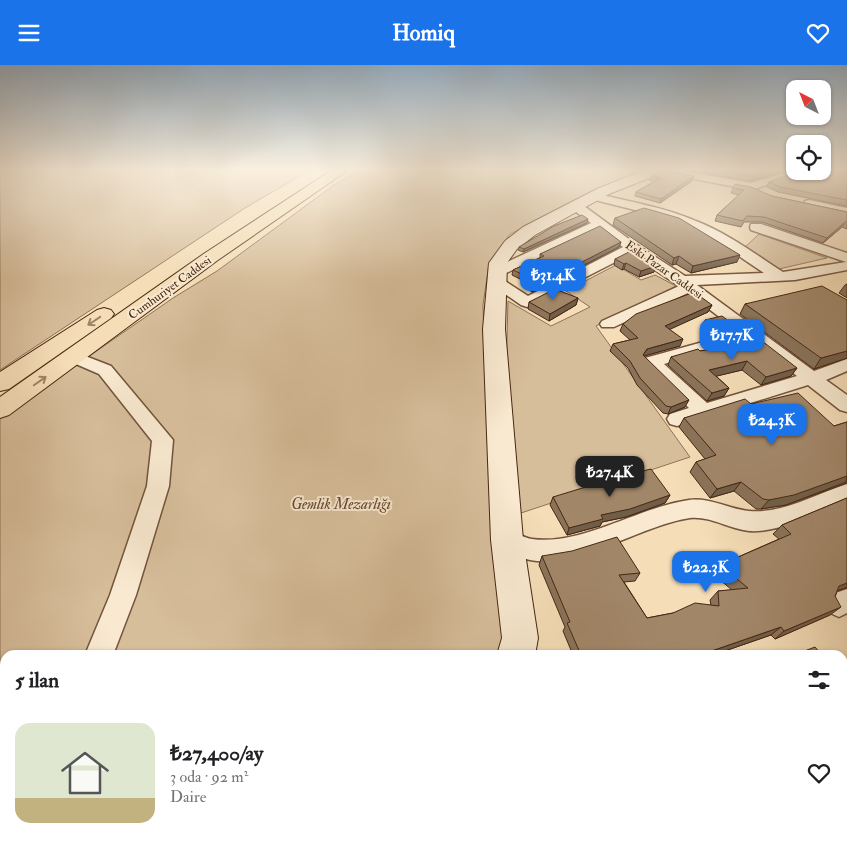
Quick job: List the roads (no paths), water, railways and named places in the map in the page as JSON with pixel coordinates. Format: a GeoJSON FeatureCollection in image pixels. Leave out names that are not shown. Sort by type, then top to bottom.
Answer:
{"type":"FeatureCollection","features":[{"type":"Feature","properties":{"kind":"main road","name":"Cumhuriyet Caddesi"},"geometry":{"type":"LineString","coordinates":[[0,383],[266,206]]}},
{"type":"Feature","properties":{"kind":"main road","name":"Cumhuriyet Caddesi"},"geometry":{"type":"LineString","coordinates":[[0,409],[75,357],[281,206]]}},
{"type":"Feature","properties":{"kind":"street"},"geometry":{"type":"LineString","coordinates":[[517,650],[520,638],[507,540],[494,329],[498,263],[511,245],[529,231],[575,206]]}},
{"type":"Feature","properties":{"kind":"street","name":"Eski Pazar Caddesi"},"geometry":{"type":"LineString","coordinates":[[588,206],[599,224],[685,284],[847,405]]}},
{"type":"Feature","properties":{"kind":"street"},"geometry":{"type":"LineString","coordinates":[[612,206],[847,258]]}},
{"type":"Feature","properties":{"kind":"street"},"geometry":{"type":"LineString","coordinates":[[818,206],[847,212]]}},
{"type":"Feature","properties":{"kind":"street"},"geometry":{"type":"LineString","coordinates":[[746,237],[765,212]]}},
{"type":"Feature","properties":{"kind":"street"},"geometry":{"type":"LineString","coordinates":[[497,277],[599,224]]}},
{"type":"Feature","properties":{"kind":"street"},"geometry":{"type":"LineString","coordinates":[[746,237],[780,277]]}},
{"type":"Feature","properties":{"kind":"street"},"geometry":{"type":"LineString","coordinates":[[497,277],[527,302],[632,248]]}},
{"type":"Feature","properties":{"kind":"street"},"geometry":{"type":"LineString","coordinates":[[608,325],[685,284],[796,277],[847,267]]}},
{"type":"Feature","properties":{"kind":"street"},"geometry":{"type":"LineString","coordinates":[[796,277],[813,286]]}},
{"type":"Feature","properties":{"kind":"street"},"geometry":{"type":"LineString","coordinates":[[704,411],[651,362],[752,334]]}},
{"type":"Feature","properties":{"kind":"street"},"geometry":{"type":"LineString","coordinates":[[75,357],[105,370],[163,440],[158,486],[123,595],[101,650]]}},
{"type":"Feature","properties":{"kind":"street"},"geometry":{"type":"LineString","coordinates":[[677,419],[812,378],[847,365]]}},
{"type":"Feature","properties":{"kind":"street"},"geometry":{"type":"LineString","coordinates":[[507,540],[530,550],[574,546],[648,519],[691,509],[714,510],[750,522],[784,516],[847,493]]}},
{"type":"Feature","properties":{"kind":"park label","name":"Gemlik Mezarlığı"},"geometry":{"type":"Point","coordinates":[341,504]}}]}
